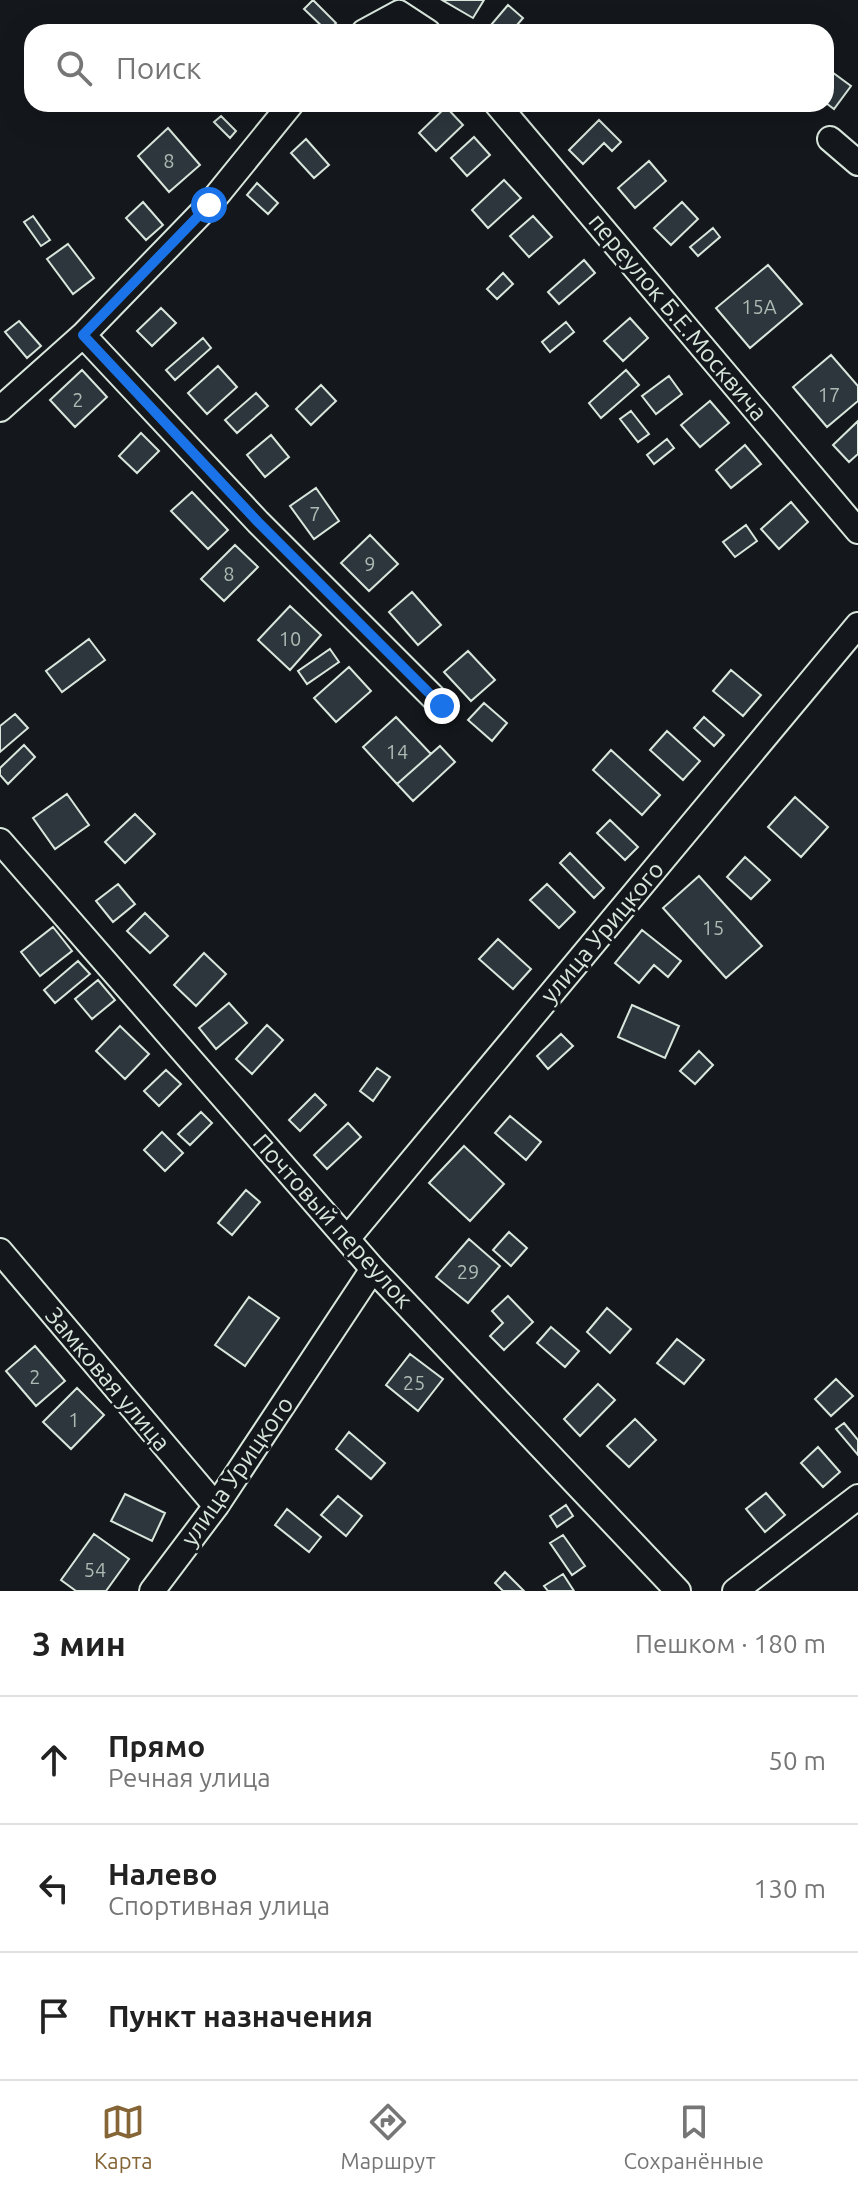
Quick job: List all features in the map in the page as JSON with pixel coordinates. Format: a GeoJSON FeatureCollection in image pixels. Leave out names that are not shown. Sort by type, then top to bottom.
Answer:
{"type":"FeatureCollection","features":[{"type":"Feature","properties":{"kind":"street"},"geometry":{"type":"LineString","coordinates":[[379,24],[399,13],[416,24]]}},
{"type":"Feature","properties":{"kind":"street"},"geometry":{"type":"LineString","coordinates":[[0,409],[83,335],[209,205],[285,112]]}},
{"type":"Feature","properties":{"kind":"street","name":"переулок Б.Е.Москвича"},"geometry":{"type":"LineString","coordinates":[[504,112],[858,531]]}},
{"type":"Feature","properties":{"kind":"street"},"geometry":{"type":"LineString","coordinates":[[830,139],[858,163]]}},
{"type":"Feature","properties":{"kind":"street"},"geometry":{"type":"LineString","coordinates":[[83,335],[258,522],[442,706]]}},
{"type":"Feature","properties":{"kind":"street","name":"улица Урицкого"},"geometry":{"type":"LineString","coordinates":[[347,1239],[858,625]]}},
{"type":"Feature","properties":{"kind":"street","name":"Почтовый переулок"},"geometry":{"type":"LineString","coordinates":[[0,841],[373,1269],[678,1591]]}},
{"type":"Feature","properties":{"kind":"street","name":"Замковая улица"},"geometry":{"type":"LineString","coordinates":[[0,1251],[216,1506]]}},
{"type":"Feature","properties":{"kind":"street","name":"улица Урицкого"},"geometry":{"type":"LineString","coordinates":[[152,1591],[216,1506],[373,1269]]}},
{"type":"Feature","properties":{"kind":"street"},"geometry":{"type":"LineString","coordinates":[[735,1591],[858,1497]]}},
{"type":"Feature","properties":{"kind":"building"},"geometry":{"type":"Polygon","coordinates":[[[313,0],[336,23],[320,24],[304,9],[313,0]]]}},
{"type":"Feature","properties":{"kind":"building"},"geometry":{"type":"Polygon","coordinates":[[[442,0],[484,0],[473,18],[442,0]]]}},
{"type":"Feature","properties":{"kind":"building"},"geometry":{"type":"Polygon","coordinates":[[[508,5],[523,18],[518,24],[492,24],[508,5]]]}},
{"type":"Feature","properties":{"kind":"building"},"geometry":{"type":"Polygon","coordinates":[[[834,73],[851,86],[834,109],[834,73]]]}},
{"type":"Feature","properties":{"kind":"building"},"geometry":{"type":"Polygon","coordinates":[[[441,112],[451,112],[463,125],[436,151],[419,133],[441,112]]]}},
{"type":"Feature","properties":{"kind":"building"},"geometry":{"type":"Polygon","coordinates":[[[221,116],[236,131],[230,138],[214,122],[221,116]]]}},
{"type":"Feature","properties":{"kind":"building"},"geometry":{"type":"Polygon","coordinates":[[[599,120],[621,142],[612,151],[604,143],[583,164],[569,150],[599,120]]]}},
{"type":"Feature","properties":{"kind":"building"},"geometry":{"type":"Polygon","coordinates":[[[168,128],[200,165],[169,192],[138,156],[168,128]]]}},
{"type":"Feature","properties":{"kind":"building"},"geometry":{"type":"Polygon","coordinates":[[[474,137],[490,155],[467,176],[451,158],[474,137]]]}},
{"type":"Feature","properties":{"kind":"building"},"geometry":{"type":"Polygon","coordinates":[[[306,139],[329,165],[314,178],[291,153],[306,139]]]}},
{"type":"Feature","properties":{"kind":"building"},"geometry":{"type":"Polygon","coordinates":[[[649,161],[666,181],[635,208],[618,188],[649,161]]]}},
{"type":"Feature","properties":{"kind":"building"},"geometry":{"type":"Polygon","coordinates":[[[504,180],[521,198],[488,228],[472,210],[504,180]]]}},
{"type":"Feature","properties":{"kind":"building"},"geometry":{"type":"Polygon","coordinates":[[[257,183],[278,203],[268,214],[247,195],[257,183]]]}},
{"type":"Feature","properties":{"kind":"building"},"geometry":{"type":"Polygon","coordinates":[[[143,202],[163,225],[146,240],[126,218],[143,202]]]}},
{"type":"Feature","properties":{"kind":"building"},"geometry":{"type":"Polygon","coordinates":[[[682,202],[698,219],[671,245],[654,228],[682,202]]]}},
{"type":"Feature","properties":{"kind":"building"},"geometry":{"type":"Polygon","coordinates":[[[33,216],[50,240],[41,246],[24,222],[33,216]]]}},
{"type":"Feature","properties":{"kind":"building"},"geometry":{"type":"Polygon","coordinates":[[[533,216],[552,237],[529,257],[510,236],[533,216]]]}},
{"type":"Feature","properties":{"kind":"building"},"geometry":{"type":"Polygon","coordinates":[[[713,228],[720,237],[698,256],[690,247],[713,228]]]}},
{"type":"Feature","properties":{"kind":"building"},"geometry":{"type":"Polygon","coordinates":[[[68,244],[94,278],[73,294],[47,259],[68,244]]]}},
{"type":"Feature","properties":{"kind":"building"},"geometry":{"type":"Polygon","coordinates":[[[584,260],[595,273],[559,304],[548,292],[584,260]]]}},
{"type":"Feature","properties":{"kind":"building"},"geometry":{"type":"Polygon","coordinates":[[[768,265],[802,304],[750,348],[716,308],[768,265]]]}},
{"type":"Feature","properties":{"kind":"building"},"geometry":{"type":"Polygon","coordinates":[[[503,273],[513,284],[497,299],[487,289],[503,273]]]}},
{"type":"Feature","properties":{"kind":"building"},"geometry":{"type":"Polygon","coordinates":[[[161,308],[176,323],[152,346],[137,331],[161,308]]]}},
{"type":"Feature","properties":{"kind":"building"},"geometry":{"type":"Polygon","coordinates":[[[630,318],[648,338],[623,361],[604,341],[630,318]]]}},
{"type":"Feature","properties":{"kind":"building"},"geometry":{"type":"Polygon","coordinates":[[[19,321],[41,346],[27,358],[5,332],[19,321]]]}},
{"type":"Feature","properties":{"kind":"building"},"geometry":{"type":"Polygon","coordinates":[[[566,322],[574,332],[550,352],[542,342],[566,322]]]}},
{"type":"Feature","properties":{"kind":"building"},"geometry":{"type":"Polygon","coordinates":[[[203,338],[211,348],[175,380],[166,370],[203,338]]]}},
{"type":"Feature","properties":{"kind":"building"},"geometry":{"type":"Polygon","coordinates":[[[831,355],[858,386],[858,401],[827,427],[793,387],[831,355]]]}},
{"type":"Feature","properties":{"kind":"building"},"geometry":{"type":"Polygon","coordinates":[[[218,366],[237,387],[207,414],[188,393],[218,366]]]}},
{"type":"Feature","properties":{"kind":"building"},"geometry":{"type":"Polygon","coordinates":[[[82,370],[107,397],[75,427],[50,400],[82,370]]]}},
{"type":"Feature","properties":{"kind":"building"},"geometry":{"type":"Polygon","coordinates":[[[626,370],[639,385],[601,418],[589,403],[626,370]]]}},
{"type":"Feature","properties":{"kind":"building"},"geometry":{"type":"Polygon","coordinates":[[[669,376],[682,394],[656,414],[642,396],[669,376]]]}},
{"type":"Feature","properties":{"kind":"building"},"geometry":{"type":"Polygon","coordinates":[[[321,385],[336,401],[311,425],[296,409],[321,385]]]}},
{"type":"Feature","properties":{"kind":"building"},"geometry":{"type":"Polygon","coordinates":[[[256,393],[268,406],[237,433],[225,420],[256,393]]]}},
{"type":"Feature","properties":{"kind":"building"},"geometry":{"type":"Polygon","coordinates":[[[710,401],[729,423],[700,447],[681,425],[710,401]]]}},
{"type":"Feature","properties":{"kind":"building"},"geometry":{"type":"Polygon","coordinates":[[[631,411],[649,434],[638,442],[620,419],[631,411]]]}},
{"type":"Feature","properties":{"kind":"building"},"geometry":{"type":"Polygon","coordinates":[[[858,421],[858,454],[849,462],[833,445],[858,421]]]}},
{"type":"Feature","properties":{"kind":"building"},"geometry":{"type":"Polygon","coordinates":[[[141,433],[159,451],[137,473],[119,456],[141,433]]]}},
{"type":"Feature","properties":{"kind":"building"},"geometry":{"type":"Polygon","coordinates":[[[271,435],[289,457],[265,477],[247,455],[271,435]]]}},
{"type":"Feature","properties":{"kind":"building"},"geometry":{"type":"Polygon","coordinates":[[[667,439],[674,448],[654,464],[647,455],[667,439]]]}},
{"type":"Feature","properties":{"kind":"building"},"geometry":{"type":"Polygon","coordinates":[[[745,445],[761,464],[731,488],[716,470],[745,445]]]}},
{"type":"Feature","properties":{"kind":"building"},"geometry":{"type":"Polygon","coordinates":[[[316,488],[339,521],[314,539],[290,506],[316,488]]]}},
{"type":"Feature","properties":{"kind":"building"},"geometry":{"type":"Polygon","coordinates":[[[192,492],[228,530],[208,549],[171,511],[192,492]]]}},
{"type":"Feature","properties":{"kind":"building"},"geometry":{"type":"Polygon","coordinates":[[[791,502],[808,522],[779,549],[761,529],[791,502]]]}},
{"type":"Feature","properties":{"kind":"building"},"geometry":{"type":"Polygon","coordinates":[[[746,525],[757,541],[735,557],[723,542],[746,525]]]}},
{"type":"Feature","properties":{"kind":"building"},"geometry":{"type":"Polygon","coordinates":[[[370,535],[398,564],[369,591],[341,563],[370,535]]]}},
{"type":"Feature","properties":{"kind":"building"},"geometry":{"type":"Polygon","coordinates":[[[235,545],[258,567],[224,601],[201,579],[235,545]]]}},
{"type":"Feature","properties":{"kind":"building"},"geometry":{"type":"Polygon","coordinates":[[[412,592],[441,625],[418,645],[389,612],[412,592]]]}},
{"type":"Feature","properties":{"kind":"building"},"geometry":{"type":"Polygon","coordinates":[[[290,606],[321,635],[290,670],[258,640],[290,606]]]}},
{"type":"Feature","properties":{"kind":"building"},"geometry":{"type":"Polygon","coordinates":[[[89,639],[105,660],[62,692],[46,671],[89,639]]]}},
{"type":"Feature","properties":{"kind":"building"},"geometry":{"type":"Polygon","coordinates":[[[330,649],[339,662],[307,684],[298,671],[330,649]]]}},
{"type":"Feature","properties":{"kind":"building"},"geometry":{"type":"Polygon","coordinates":[[[468,651],[495,680],[471,701],[444,672],[468,651]]]}},
{"type":"Feature","properties":{"kind":"building"},"geometry":{"type":"Polygon","coordinates":[[[349,667],[371,691],[336,722],[314,698],[349,667]]]}},
{"type":"Feature","properties":{"kind":"building"},"geometry":{"type":"Polygon","coordinates":[[[731,670],[761,695],[743,716],[713,691],[731,670]]]}},
{"type":"Feature","properties":{"kind":"building"},"geometry":{"type":"Polygon","coordinates":[[[484,703],[507,723],[492,741],[468,720],[484,703]]]}},
{"type":"Feature","properties":{"kind":"building"},"geometry":{"type":"Polygon","coordinates":[[[15,714],[28,728],[0,752],[0,726],[15,714]]]}},
{"type":"Feature","properties":{"kind":"building"},"geometry":{"type":"Polygon","coordinates":[[[396,717],[431,754],[397,784],[363,747],[396,717]]]}},
{"type":"Feature","properties":{"kind":"building"},"geometry":{"type":"Polygon","coordinates":[[[704,717],[724,735],[714,746],[694,728],[704,717]]]}},
{"type":"Feature","properties":{"kind":"building"},"geometry":{"type":"Polygon","coordinates":[[[667,731],[700,761],[683,780],[650,750],[667,731]]]}},
{"type":"Feature","properties":{"kind":"building"},"geometry":{"type":"Polygon","coordinates":[[[24,745],[35,757],[8,784],[0,775],[0,768],[24,745]]]}},
{"type":"Feature","properties":{"kind":"building"},"geometry":{"type":"Polygon","coordinates":[[[440,746],[455,762],[413,801],[397,784],[440,746]]]}},
{"type":"Feature","properties":{"kind":"building"},"geometry":{"type":"Polygon","coordinates":[[[611,750],[660,795],[642,815],[593,770],[611,750]]]}},
{"type":"Feature","properties":{"kind":"building"},"geometry":{"type":"Polygon","coordinates":[[[67,794],[89,825],[55,849],[33,818],[67,794]]]}},
{"type":"Feature","properties":{"kind":"building"},"geometry":{"type":"Polygon","coordinates":[[[795,797],[828,827],[801,857],[768,827],[795,797]]]}},
{"type":"Feature","properties":{"kind":"building"},"geometry":{"type":"Polygon","coordinates":[[[135,814],[155,834],[125,863],[105,842],[135,814]]]}},
{"type":"Feature","properties":{"kind":"building"},"geometry":{"type":"Polygon","coordinates":[[[610,820],[638,847],[625,860],[597,833],[610,820]]]}},
{"type":"Feature","properties":{"kind":"building"},"geometry":{"type":"Polygon","coordinates":[[[570,853],[604,888],[594,898],[560,863],[570,853]]]}},
{"type":"Feature","properties":{"kind":"building"},"geometry":{"type":"Polygon","coordinates":[[[745,857],[770,880],[751,899],[727,877],[745,857]]]}},
{"type":"Feature","properties":{"kind":"building"},"geometry":{"type":"Polygon","coordinates":[[[699,876],[762,946],[726,978],[663,908],[699,876]]]}},
{"type":"Feature","properties":{"kind":"building"},"geometry":{"type":"Polygon","coordinates":[[[118,884],[135,904],[113,922],[96,901],[118,884]]]}},
{"type":"Feature","properties":{"kind":"building"},"geometry":{"type":"Polygon","coordinates":[[[547,884],[575,912],[559,928],[530,900],[547,884]]]}},
{"type":"Feature","properties":{"kind":"building"},"geometry":{"type":"Polygon","coordinates":[[[145,913],[168,936],[150,953],[127,931],[145,913]]]}},
{"type":"Feature","properties":{"kind":"building"},"geometry":{"type":"Polygon","coordinates":[[[53,927],[72,951],[40,976],[21,952],[53,927]]]}},
{"type":"Feature","properties":{"kind":"building"},"geometry":{"type":"Polygon","coordinates":[[[642,930],[681,961],[668,977],[654,965],[639,983],[615,963],[642,930]]]}},
{"type":"Feature","properties":{"kind":"building"},"geometry":{"type":"Polygon","coordinates":[[[498,939],[531,969],[513,989],[479,959],[498,939]]]}},
{"type":"Feature","properties":{"kind":"building"},"geometry":{"type":"Polygon","coordinates":[[[204,953],[226,974],[196,1006],[174,985],[204,953]]]}},
{"type":"Feature","properties":{"kind":"building"},"geometry":{"type":"Polygon","coordinates":[[[78,961],[90,974],[55,1003],[44,990],[78,961]]]}},
{"type":"Feature","properties":{"kind":"building"},"geometry":{"type":"Polygon","coordinates":[[[98,980],[115,1000],[92,1019],[75,999],[98,980]]]}},
{"type":"Feature","properties":{"kind":"building"},"geometry":{"type":"Polygon","coordinates":[[[229,1003],[247,1023],[216,1049],[199,1028],[229,1003]]]}},
{"type":"Feature","properties":{"kind":"building"},"geometry":{"type":"Polygon","coordinates":[[[632,1005],[679,1026],[665,1058],[618,1037],[632,1005]]]}},
{"type":"Feature","properties":{"kind":"building"},"geometry":{"type":"Polygon","coordinates":[[[267,1025],[283,1040],[252,1074],[236,1059],[267,1025]]]}},
{"type":"Feature","properties":{"kind":"building"},"geometry":{"type":"Polygon","coordinates":[[[120,1026],[149,1054],[125,1079],[96,1051],[120,1026]]]}},
{"type":"Feature","properties":{"kind":"building"},"geometry":{"type":"Polygon","coordinates":[[[561,1034],[573,1046],[548,1069],[537,1056],[561,1034]]]}},
{"type":"Feature","properties":{"kind":"building"},"geometry":{"type":"Polygon","coordinates":[[[699,1051],[713,1065],[695,1084],[680,1071],[699,1051]]]}},
{"type":"Feature","properties":{"kind":"building"},"geometry":{"type":"Polygon","coordinates":[[[377,1068],[390,1077],[373,1101],[360,1091],[377,1068]]]}},
{"type":"Feature","properties":{"kind":"building"},"geometry":{"type":"Polygon","coordinates":[[[166,1070],[181,1084],[159,1106],[144,1091],[166,1070]]]}},
{"type":"Feature","properties":{"kind":"building"},"geometry":{"type":"Polygon","coordinates":[[[315,1094],[326,1105],[300,1131],[289,1120],[315,1094]]]}},
{"type":"Feature","properties":{"kind":"building"},"geometry":{"type":"Polygon","coordinates":[[[201,1112],[212,1123],[190,1145],[178,1134],[201,1112]]]}},
{"type":"Feature","properties":{"kind":"building"},"geometry":{"type":"Polygon","coordinates":[[[510,1116],[541,1142],[526,1160],[495,1133],[510,1116]]]}},
{"type":"Feature","properties":{"kind":"building"},"geometry":{"type":"Polygon","coordinates":[[[348,1123],[361,1137],[327,1169],[314,1155],[348,1123]]]}},
{"type":"Feature","properties":{"kind":"building"},"geometry":{"type":"Polygon","coordinates":[[[162,1132],[183,1153],[165,1171],[144,1150],[162,1132]]]}},
{"type":"Feature","properties":{"kind":"building"},"geometry":{"type":"Polygon","coordinates":[[[464,1146],[504,1184],[470,1221],[429,1183],[464,1146]]]}},
{"type":"Feature","properties":{"kind":"building"},"geometry":{"type":"Polygon","coordinates":[[[246,1190],[260,1202],[232,1235],[218,1223],[246,1190]]]}},
{"type":"Feature","properties":{"kind":"building"},"geometry":{"type":"Polygon","coordinates":[[[509,1232],[527,1248],[511,1266],[493,1250],[509,1232]]]}},
{"type":"Feature","properties":{"kind":"building"},"geometry":{"type":"Polygon","coordinates":[[[469,1239],[500,1266],[468,1303],[436,1277],[469,1239]]]}},
{"type":"Feature","properties":{"kind":"building"},"geometry":{"type":"Polygon","coordinates":[[[508,1296],[533,1322],[504,1350],[490,1336],[503,1323],[492,1311],[508,1296]]]}},
{"type":"Feature","properties":{"kind":"building"},"geometry":{"type":"Polygon","coordinates":[[[249,1297],[279,1318],[245,1366],[215,1345],[249,1297]]]}},
{"type":"Feature","properties":{"kind":"building"},"geometry":{"type":"Polygon","coordinates":[[[607,1308],[631,1329],[610,1353],[587,1332],[607,1308]]]}},
{"type":"Feature","properties":{"kind":"building"},"geometry":{"type":"Polygon","coordinates":[[[551,1327],[579,1351],[565,1367],[537,1343],[551,1327]]]}},
{"type":"Feature","properties":{"kind":"building"},"geometry":{"type":"Polygon","coordinates":[[[677,1339],[704,1360],[684,1384],[657,1363],[677,1339]]]}},
{"type":"Feature","properties":{"kind":"building"},"geometry":{"type":"Polygon","coordinates":[[[35,1346],[65,1381],[36,1406],[6,1371],[35,1346]]]}},
{"type":"Feature","properties":{"kind":"building"},"geometry":{"type":"Polygon","coordinates":[[[410,1354],[443,1379],[418,1411],[386,1385],[410,1354]]]}},
{"type":"Feature","properties":{"kind":"building"},"geometry":{"type":"Polygon","coordinates":[[[836,1379],[853,1396],[831,1416],[815,1399],[836,1379]]]}},
{"type":"Feature","properties":{"kind":"building"},"geometry":{"type":"Polygon","coordinates":[[[598,1384],[615,1400],[580,1436],[564,1419],[598,1384]]]}},
{"type":"Feature","properties":{"kind":"building"},"geometry":{"type":"Polygon","coordinates":[[[77,1388],[104,1415],[71,1449],[43,1422],[77,1388]]]}},
{"type":"Feature","properties":{"kind":"building"},"geometry":{"type":"Polygon","coordinates":[[[635,1419],[656,1440],[629,1467],[607,1446],[635,1419]]]}},
{"type":"Feature","properties":{"kind":"building"},"geometry":{"type":"Polygon","coordinates":[[[844,1423],[858,1440],[858,1455],[836,1429],[844,1423]]]}},
{"type":"Feature","properties":{"kind":"building"},"geometry":{"type":"Polygon","coordinates":[[[349,1432],[385,1463],[371,1479],[336,1449],[349,1432]]]}},
{"type":"Feature","properties":{"kind":"building"},"geometry":{"type":"Polygon","coordinates":[[[818,1447],[840,1472],[823,1487],[801,1463],[818,1447]]]}},
{"type":"Feature","properties":{"kind":"building"},"geometry":{"type":"Polygon","coordinates":[[[766,1493],[785,1515],[765,1532],[746,1509],[766,1493]]]}},
{"type":"Feature","properties":{"kind":"building"},"geometry":{"type":"Polygon","coordinates":[[[125,1494],[165,1513],[152,1541],[111,1521],[125,1494]]]}},
{"type":"Feature","properties":{"kind":"building"},"geometry":{"type":"Polygon","coordinates":[[[338,1496],[362,1516],[346,1536],[321,1515],[338,1496]]]}},
{"type":"Feature","properties":{"kind":"building"},"geometry":{"type":"Polygon","coordinates":[[[566,1505],[573,1516],[557,1527],[550,1516],[566,1505]]]}},
{"type":"Feature","properties":{"kind":"building"},"geometry":{"type":"Polygon","coordinates":[[[287,1509],[321,1537],[309,1552],[275,1525],[287,1509]]]}},
{"type":"Feature","properties":{"kind":"building"},"geometry":{"type":"Polygon","coordinates":[[[94,1534],[129,1559],[106,1591],[76,1591],[61,1580],[94,1534]]]}},
{"type":"Feature","properties":{"kind":"building"},"geometry":{"type":"Polygon","coordinates":[[[563,1535],[585,1566],[572,1575],[550,1543],[563,1535]]]}},
{"type":"Feature","properties":{"kind":"building"},"geometry":{"type":"Polygon","coordinates":[[[505,1572],[524,1591],[503,1591],[495,1583],[505,1572]]]}},
{"type":"Feature","properties":{"kind":"building"},"geometry":{"type":"Polygon","coordinates":[[[563,1574],[574,1591],[548,1591],[544,1586],[563,1574]]]}},
{"type":"Feature","properties":{"kind":"route"},"geometry":{"type":"LineString","coordinates":[[209,205],[83,335],[258,522],[442,706]]}}]}
